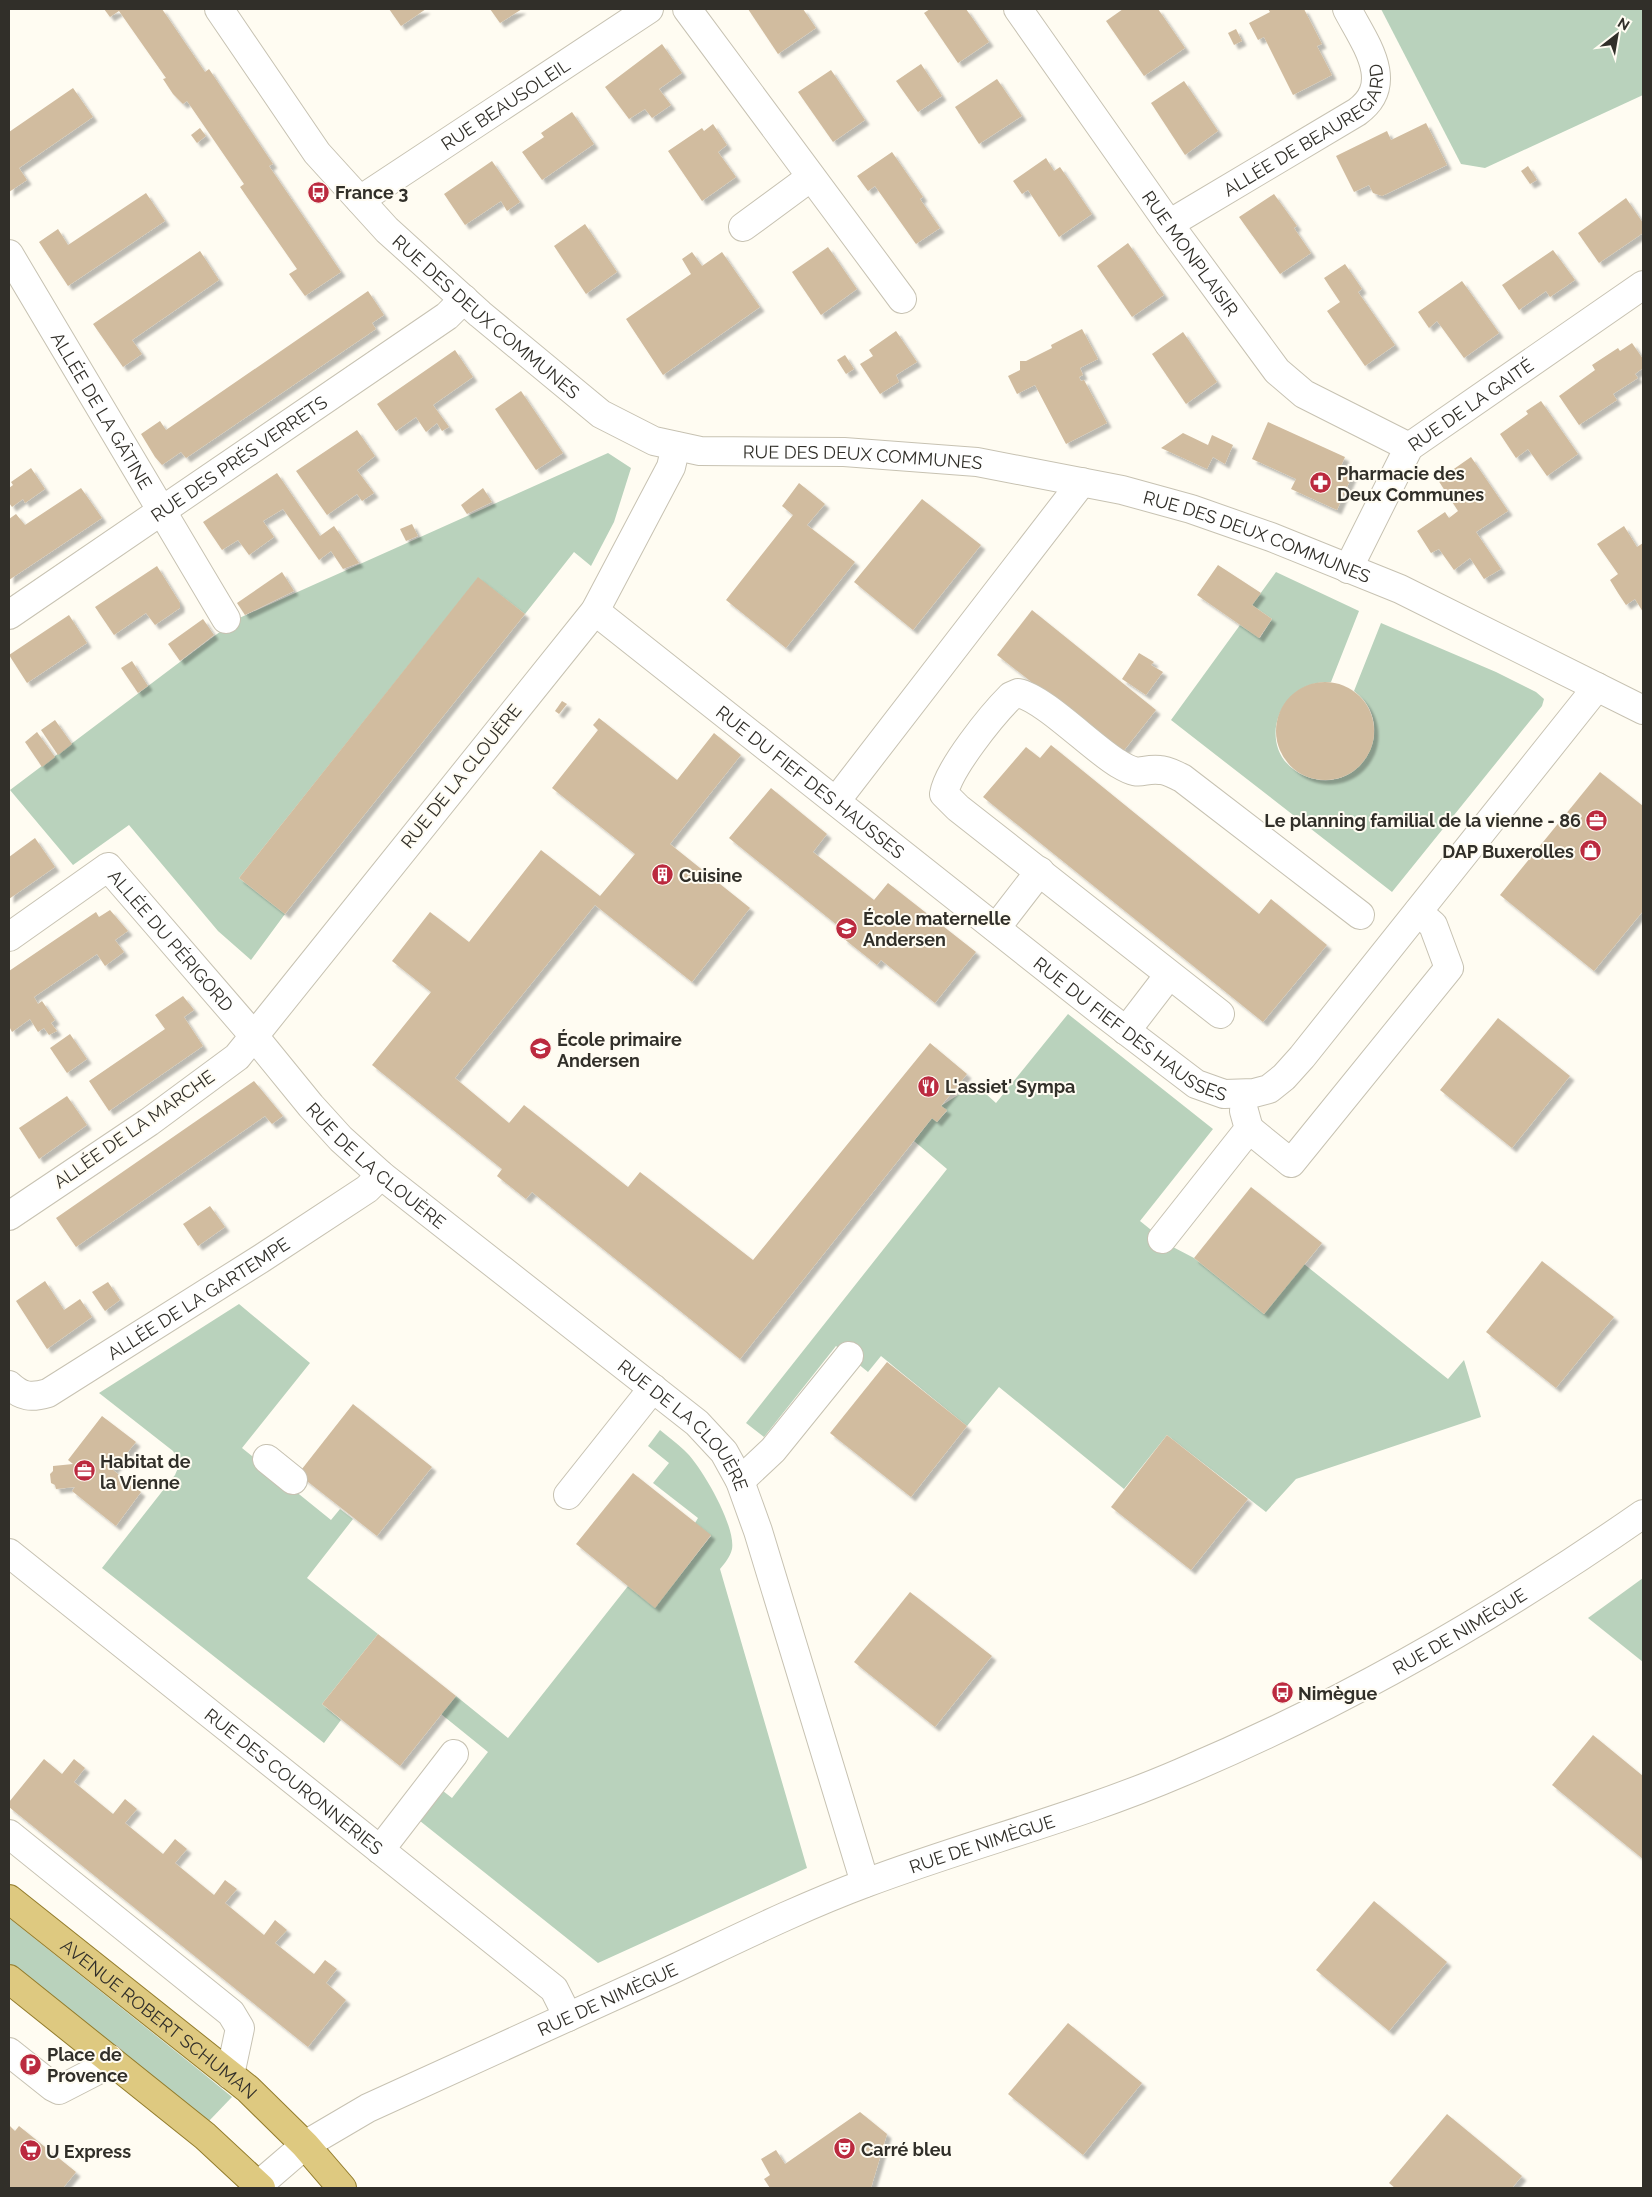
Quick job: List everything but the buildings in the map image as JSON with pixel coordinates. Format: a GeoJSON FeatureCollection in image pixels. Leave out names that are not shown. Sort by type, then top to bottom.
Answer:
{"type":"FeatureCollection","features":[{"type":"Feature","properties":{"kind":"main road","name":"AVENUE ROBERT SCHUMAN"},"geometry":{"type":"LineString","coordinates":[[9,1899],[230,2075],[305,2145],[342,2188]]}},
{"type":"Feature","properties":{"kind":"main road"},"geometry":{"type":"LineString","coordinates":[[9,1979],[205,2136],[258,2188]]}},
{"type":"Feature","properties":{"kind":"street","name":"RUE DES DEUX COMMUNES"},"geometry":{"type":"LineString","coordinates":[[219,9],[318,153],[387,230],[464,299],[601,414],[654,441],[700,451],[844,452],[977,462],[1122,490],[1191,509],[1272,537],[1400,589],[1643,710]]}},
{"type":"Feature","properties":{"kind":"street","name":"RUE BEAUSOLEIL"},"geometry":{"type":"LineString","coordinates":[[360,200],[649,9]]}},
{"type":"Feature","properties":{"kind":"street"},"geometry":{"type":"LineString","coordinates":[[687,9],[902,299]]}},
{"type":"Feature","properties":{"kind":"street","name":"RUE MONPLAISIR"},"geometry":{"type":"LineString","coordinates":[[1018,9],[1169,224],[1277,371],[1289,384],[1304,394],[1409,447]]}},
{"type":"Feature","properties":{"kind":"street","name":"ALLÉE DE BEAUREGARD"},"geometry":{"type":"LineString","coordinates":[[1169,224],[1357,112],[1371,100],[1377,82],[1374,64],[1347,9]]}},
{"type":"Feature","properties":{"kind":"street"},"geometry":{"type":"LineString","coordinates":[[743,227],[811,177]]}},
{"type":"Feature","properties":{"kind":"street","name":"ALLÉE DE LA GÂTINE"},"geometry":{"type":"LineString","coordinates":[[9,254],[226,619]]}},
{"type":"Feature","properties":{"kind":"street","name":"RUE DE LA GAITÉ"},"geometry":{"type":"LineString","coordinates":[[1348,568],[1409,447],[1643,285]]}},
{"type":"Feature","properties":{"kind":"street","name":"RUE DES PRÉS VERRETS"},"geometry":{"type":"LineString","coordinates":[[9,615],[163,512],[447,316],[464,299]]}},
{"type":"Feature","properties":{"kind":"street","name":"RUE DE LA CLOUÈRE"},"geometry":{"type":"LineString","coordinates":[[676,446],[670,466],[595,611],[254,1036],[323,1119],[380,1174],[697,1423],[724,1452],[740,1482],[764,1550],[865,1883]]}},
{"type":"Feature","properties":{"kind":"street"},"geometry":{"type":"LineString","coordinates":[[836,801],[1082,482]]}},
{"type":"Feature","properties":{"kind":"street","name":"RUE DU FIEF DES HAUSSES"},"geometry":{"type":"LineString","coordinates":[[595,611],[1126,1031],[1196,1084],[1224,1094],[1240,1095],[1269,1089],[1284,1077],[1597,687]]}},
{"type":"Feature","properties":{"kind":"street"},"geometry":{"type":"LineString","coordinates":[[1220,1014],[958,808],[944,794],[946,784],[957,765],[1003,704],[1018,693],[1032,699],[1050,711],[1120,765],[1140,773],[1159,770],[1182,778],[1360,915]]}},
{"type":"Feature","properties":{"kind":"street","name":"ALLÉE DU PÉRIGORD"},"geometry":{"type":"LineString","coordinates":[[9,937],[108,867],[254,1036]]}},
{"type":"Feature","properties":{"kind":"street"},"geometry":{"type":"LineString","coordinates":[[996,928],[1040,871]]}},
{"type":"Feature","properties":{"kind":"street"},"geometry":{"type":"LineString","coordinates":[[1240,1095],[1249,1129],[1291,1163],[1449,968],[1433,925],[1418,912]]}},
{"type":"Feature","properties":{"kind":"street"},"geometry":{"type":"LineString","coordinates":[[1126,1031],[1169,975]]}},
{"type":"Feature","properties":{"kind":"street","name":"ALLÉE DE LA MARCHE"},"geometry":{"type":"LineString","coordinates":[[9,1216],[150,1122],[237,1057],[254,1036]]}},
{"type":"Feature","properties":{"kind":"street"},"geometry":{"type":"LineString","coordinates":[[1162,1239],[1249,1129]]}},
{"type":"Feature","properties":{"kind":"street","name":"ALLÉE DE LA GARTEMPE"},"geometry":{"type":"LineString","coordinates":[[9,1385],[18,1394],[33,1398],[48,1393],[270,1253],[367,1188],[380,1174]]}},
{"type":"Feature","properties":{"kind":"street"},"geometry":{"type":"LineString","coordinates":[[740,1482],[773,1450],[849,1356]]}},
{"type":"Feature","properties":{"kind":"street"},"geometry":{"type":"LineString","coordinates":[[568,1495],[653,1388]]}},
{"type":"Feature","properties":{"kind":"street"},"geometry":{"type":"LineString","coordinates":[[267,1459],[293,1480]]}},
{"type":"Feature","properties":{"kind":"street","name":"RUE DE NIMÈGUE"},"geometry":{"type":"LineString","coordinates":[[258,2188],[305,2145],[368,2108],[784,1918],[865,1883],[1086,1808],[1178,1774],[1264,1736],[1408,1663],[1473,1625],[1643,1514]]}},
{"type":"Feature","properties":{"kind":"street","name":"RUE DES COURONNERIES"},"geometry":{"type":"LineString","coordinates":[[9,1553],[554,1989],[568,2017]]}},
{"type":"Feature","properties":{"kind":"street"},"geometry":{"type":"LineString","coordinates":[[380,1850],[454,1754]]}},
{"type":"Feature","properties":{"kind":"street"},"geometry":{"type":"LineString","coordinates":[[9,1834],[231,2013],[240,2028],[230,2075]]}},
{"type":"Feature","properties":{"kind":"street"},"geometry":{"type":"LineString","coordinates":[[9,2052],[53,2088],[59,2090],[94,2072],[110,2059]]}},
{"type":"Feature","properties":{"kind":"green space"},"geometry":{"type":"Polygon","coordinates":[[[1381,9],[1643,9],[1643,95],[1485,168],[1461,164],[1381,9]]]}},
{"type":"Feature","properties":{"kind":"green space"},"geometry":{"type":"Polygon","coordinates":[[[608,453],[631,468],[614,522],[591,566],[574,552],[525,614],[478,578],[239,878],[285,914],[251,960],[218,931],[129,825],[73,865],[10,790],[237,619],[608,453]]]}},
{"type":"Feature","properties":{"kind":"green space"},"geometry":{"type":"Polygon","coordinates":[[[1276,572],[1359,611],[1331,682],[1312,684],[1296,692],[1284,705],[1278,720],[1276,736],[1279,752],[1289,766],[1305,776],[1325,780],[1342,777],[1357,768],[1367,755],[1373,739],[1374,722],[1368,706],[1354,691],[1381,623],[1496,672],[1536,692],[1544,699],[1542,706],[1392,892],[1171,720],[1240,625],[1260,638],[1272,619],[1252,605],[1276,572]]]}},
{"type":"Feature","properties":{"kind":"green space"},"geometry":{"type":"Polygon","coordinates":[[[1068,1014],[1213,1129],[1140,1221],[1171,1246],[1194,1258],[1264,1314],[1304,1264],[1448,1379],[1464,1360],[1481,1417],[1296,1479],[1266,1512],[1167,1435],[1124,1489],[999,1387],[967,1426],[881,1356],[868,1372],[836,1346],[764,1437],[746,1423],[947,1169],[914,1141],[932,1118],[937,1122],[947,1111],[941,1106],[975,1084],[996,1103],[1068,1014]]]}},
{"type":"Feature","properties":{"kind":"green space"},"geometry":{"type":"Polygon","coordinates":[[[239,1304],[310,1363],[242,1448],[331,1520],[340,1509],[353,1519],[307,1578],[378,1634],[322,1704],[341,1720],[324,1743],[102,1568],[175,1475],[180,1463],[173,1451],[99,1393],[239,1304]]]}},
{"type":"Feature","properties":{"kind":"green space"},"geometry":{"type":"Polygon","coordinates":[[[660,1430],[684,1450],[699,1469],[716,1496],[729,1526],[732,1549],[729,1557],[720,1569],[807,1868],[598,1963],[420,1821],[443,1791],[452,1798],[488,1752],[441,1714],[456,1696],[508,1738],[628,1586],[655,1607],[711,1536],[695,1523],[698,1518],[653,1483],[669,1463],[648,1446],[660,1430]]]}},
{"type":"Feature","properties":{"kind":"green space"},"geometry":{"type":"Polygon","coordinates":[[[1643,1578],[1643,1662],[1588,1618],[1643,1578]]]}},
{"type":"Feature","properties":{"kind":"green space"},"geometry":{"type":"Polygon","coordinates":[[[9,1918],[232,2097],[208,2122],[9,1963],[9,1918]]]}},
{"type":"Feature","properties":{"kind":"place","name":"France 3"},"geometry":{"type":"Point","coordinates":[319,192]}},
{"type":"Feature","properties":{"kind":"place","name":"Pharmacie des Deux Communes"},"geometry":{"type":"Point","coordinates":[1321,483]}},
{"type":"Feature","properties":{"kind":"place","name":"Le planning familial de la vienne - 86"},"geometry":{"type":"Point","coordinates":[1597,820]}},
{"type":"Feature","properties":{"kind":"place","name":"DAP Buxerolles"},"geometry":{"type":"Point","coordinates":[1590,851]}},
{"type":"Feature","properties":{"kind":"place","name":"Cuisine"},"geometry":{"type":"Point","coordinates":[663,875]}},
{"type":"Feature","properties":{"kind":"place","name":"École maternelle Andersen"},"geometry":{"type":"Point","coordinates":[847,928]}},
{"type":"Feature","properties":{"kind":"place","name":"École primaire Andersen"},"geometry":{"type":"Point","coordinates":[541,1049]}},
{"type":"Feature","properties":{"kind":"place","name":"L'assiet' Sympa"},"geometry":{"type":"Point","coordinates":[929,1086]}},
{"type":"Feature","properties":{"kind":"place","name":"Habitat de la Vienne"},"geometry":{"type":"Point","coordinates":[84,1471]}},
{"type":"Feature","properties":{"kind":"place","name":"Nimègue"},"geometry":{"type":"Point","coordinates":[1282,1693]}},
{"type":"Feature","properties":{"kind":"place","name":"Place de Provence"},"geometry":{"type":"Point","coordinates":[31,2064]}},
{"type":"Feature","properties":{"kind":"place","name":"Carré bleu"},"geometry":{"type":"Point","coordinates":[845,2149]}},
{"type":"Feature","properties":{"kind":"place","name":"U Express"},"geometry":{"type":"Point","coordinates":[30,2151]}}]}
